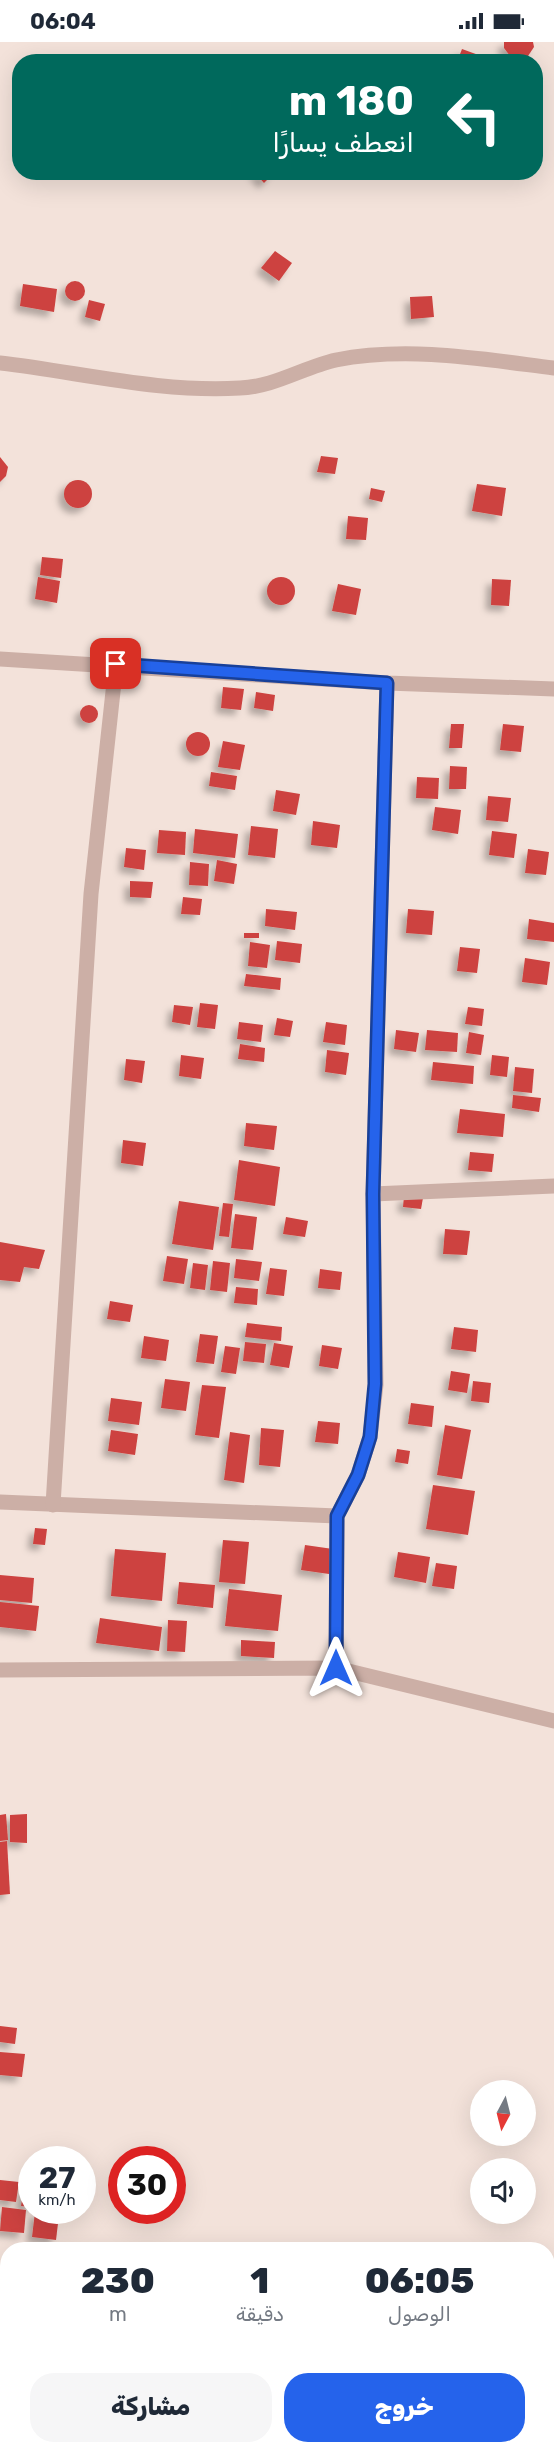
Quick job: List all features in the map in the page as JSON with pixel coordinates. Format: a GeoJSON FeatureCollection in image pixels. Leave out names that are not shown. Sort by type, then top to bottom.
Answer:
{"type":"FeatureCollection","features":[{"type":"Feature","properties":{"kind":"street"},"geometry":{"type":"LineString","coordinates":[[0,363],[202,389],[243,388],[282,380],[334,361],[388,353],[466,357],[554,368]]}},
{"type":"Feature","properties":{"kind":"street"},"geometry":{"type":"LineString","coordinates":[[0,659],[116,664],[387,683],[554,689]]}},
{"type":"Feature","properties":{"kind":"street"},"geometry":{"type":"LineString","coordinates":[[53,1505],[91,894],[116,664]]}},
{"type":"Feature","properties":{"kind":"street"},"geometry":{"type":"LineString","coordinates":[[336,1668],[337,1516],[358,1475],[370,1437],[375,1384],[373,1194],[387,683]]}},
{"type":"Feature","properties":{"kind":"street"},"geometry":{"type":"LineString","coordinates":[[373,1194],[554,1186]]}},
{"type":"Feature","properties":{"kind":"street"},"geometry":{"type":"LineString","coordinates":[[0,1502],[337,1516]]}},
{"type":"Feature","properties":{"kind":"street"},"geometry":{"type":"LineString","coordinates":[[0,1670],[336,1668],[554,1721]]}},
{"type":"Feature","properties":{"kind":"building"},"geometry":{"type":"Polygon","coordinates":[[[504,42],[533,42],[534,47],[529,54],[508,54],[504,48],[504,42]]]}},
{"type":"Feature","properties":{"kind":"building"},"geometry":{"type":"Polygon","coordinates":[[[462,49],[476,54],[460,54],[462,49]]]}},
{"type":"Feature","properties":{"kind":"building"},"geometry":{"type":"Polygon","coordinates":[[[275,251],[292,263],[279,281],[261,268],[275,251]]]}},
{"type":"Feature","properties":{"kind":"building"},"geometry":{"type":"Polygon","coordinates":[[[75,281],[82,284],[85,291],[82,298],[75,301],[68,298],[65,291],[68,284],[75,281]]]}},
{"type":"Feature","properties":{"kind":"building"},"geometry":{"type":"Polygon","coordinates":[[[23,284],[57,289],[54,312],[20,306],[23,284]]]}},
{"type":"Feature","properties":{"kind":"building"},"geometry":{"type":"Polygon","coordinates":[[[432,296],[434,317],[411,319],[410,297],[432,296]]]}},
{"type":"Feature","properties":{"kind":"building"},"geometry":{"type":"Polygon","coordinates":[[[89,300],[105,304],[100,321],[85,317],[89,300]]]}},
{"type":"Feature","properties":{"kind":"building"},"geometry":{"type":"Polygon","coordinates":[[[321,456],[338,458],[335,474],[317,472],[321,456]]]}},
{"type":"Feature","properties":{"kind":"building"},"geometry":{"type":"Polygon","coordinates":[[[0,457],[8,467],[6,476],[0,482],[0,457]]]}},
{"type":"Feature","properties":{"kind":"building"},"geometry":{"type":"Polygon","coordinates":[[[78,480],[88,484],[92,494],[88,504],[78,508],[68,504],[64,494],[68,484],[78,480]]]}},
{"type":"Feature","properties":{"kind":"building"},"geometry":{"type":"Polygon","coordinates":[[[477,484],[506,488],[502,516],[472,511],[477,484]]]}},
{"type":"Feature","properties":{"kind":"building"},"geometry":{"type":"Polygon","coordinates":[[[371,488],[385,491],[382,502],[369,499],[371,488]]]}},
{"type":"Feature","properties":{"kind":"building"},"geometry":{"type":"Polygon","coordinates":[[[348,516],[368,518],[366,540],[346,539],[348,516]]]}},
{"type":"Feature","properties":{"kind":"building"},"geometry":{"type":"Polygon","coordinates":[[[42,557],[63,559],[61,578],[40,575],[42,557]]]}},
{"type":"Feature","properties":{"kind":"building"},"geometry":{"type":"Polygon","coordinates":[[[38,577],[60,581],[57,603],[35,599],[38,577]]]}},
{"type":"Feature","properties":{"kind":"building"},"geometry":{"type":"Polygon","coordinates":[[[281,577],[291,581],[295,591],[291,601],[281,605],[271,601],[267,591],[271,581],[281,577]]]}},
{"type":"Feature","properties":{"kind":"building"},"geometry":{"type":"Polygon","coordinates":[[[492,579],[511,580],[509,606],[491,605],[492,579]]]}},
{"type":"Feature","properties":{"kind":"building"},"geometry":{"type":"Polygon","coordinates":[[[338,584],[361,589],[356,615],[332,611],[338,584]]]}},
{"type":"Feature","properties":{"kind":"building"},"geometry":{"type":"Polygon","coordinates":[[[223,687],[244,689],[241,710],[221,708],[223,687]]]}},
{"type":"Feature","properties":{"kind":"building"},"geometry":{"type":"Polygon","coordinates":[[[256,692],[275,695],[273,711],[254,708],[256,692]]]}},
{"type":"Feature","properties":{"kind":"building"},"geometry":{"type":"Polygon","coordinates":[[[85,705],[93,705],[98,710],[96,721],[85,723],[80,718],[80,710],[85,705]]]}},
{"type":"Feature","properties":{"kind":"building"},"geometry":{"type":"Polygon","coordinates":[[[451,724],[464,724],[462,748],[449,748],[451,724]]]}},
{"type":"Feature","properties":{"kind":"building"},"geometry":{"type":"Polygon","coordinates":[[[503,724],[524,726],[521,752],[500,750],[503,724]]]}},
{"type":"Feature","properties":{"kind":"building"},"geometry":{"type":"Polygon","coordinates":[[[198,732],[207,735],[210,744],[207,753],[198,756],[189,753],[186,744],[189,735],[198,732]]]}},
{"type":"Feature","properties":{"kind":"building"},"geometry":{"type":"Polygon","coordinates":[[[223,741],[245,745],[240,770],[218,767],[223,741]]]}},
{"type":"Feature","properties":{"kind":"building"},"geometry":{"type":"Polygon","coordinates":[[[450,766],[467,767],[466,789],[449,789],[450,766]]]}},
{"type":"Feature","properties":{"kind":"building"},"geometry":{"type":"Polygon","coordinates":[[[211,772],[237,776],[235,790],[209,786],[211,772]]]}},
{"type":"Feature","properties":{"kind":"building"},"geometry":{"type":"Polygon","coordinates":[[[417,777],[439,778],[438,799],[416,798],[417,777]]]}},
{"type":"Feature","properties":{"kind":"building"},"geometry":{"type":"Polygon","coordinates":[[[276,790],[300,794],[296,815],[273,811],[276,790]]]}},
{"type":"Feature","properties":{"kind":"building"},"geometry":{"type":"Polygon","coordinates":[[[488,796],[511,798],[508,822],[486,820],[488,796]]]}},
{"type":"Feature","properties":{"kind":"building"},"geometry":{"type":"Polygon","coordinates":[[[435,807],[461,810],[458,834],[432,830],[435,807]]]}},
{"type":"Feature","properties":{"kind":"building"},"geometry":{"type":"Polygon","coordinates":[[[313,821],[340,825],[337,848],[311,845],[313,821]]]}},
{"type":"Feature","properties":{"kind":"building"},"geometry":{"type":"Polygon","coordinates":[[[251,826],[278,829],[275,858],[248,855],[251,826]]]}},
{"type":"Feature","properties":{"kind":"building"},"geometry":{"type":"Polygon","coordinates":[[[195,829],[238,834],[235,858],[193,853],[195,829]]]}},
{"type":"Feature","properties":{"kind":"building"},"geometry":{"type":"Polygon","coordinates":[[[159,830],[186,832],[185,855],[157,853],[159,830]]]}},
{"type":"Feature","properties":{"kind":"building"},"geometry":{"type":"Polygon","coordinates":[[[492,831],[517,834],[514,858],[489,855],[492,831]]]}},
{"type":"Feature","properties":{"kind":"building"},"geometry":{"type":"Polygon","coordinates":[[[126,848],[146,850],[144,870],[124,867],[126,848]]]}},
{"type":"Feature","properties":{"kind":"building"},"geometry":{"type":"Polygon","coordinates":[[[528,849],[549,852],[546,875],[525,873],[528,849]]]}},
{"type":"Feature","properties":{"kind":"building"},"geometry":{"type":"Polygon","coordinates":[[[217,860],[237,864],[234,884],[214,881],[217,860]]]}},
{"type":"Feature","properties":{"kind":"building"},"geometry":{"type":"Polygon","coordinates":[[[190,862],[209,864],[208,886],[189,885],[190,862]]]}},
{"type":"Feature","properties":{"kind":"building"},"geometry":{"type":"Polygon","coordinates":[[[130,881],[153,882],[151,898],[130,897],[130,881]]]}},
{"type":"Feature","properties":{"kind":"building"},"geometry":{"type":"Polygon","coordinates":[[[183,897],[202,899],[200,915],[181,914],[183,897]]]}},
{"type":"Feature","properties":{"kind":"building"},"geometry":{"type":"Polygon","coordinates":[[[266,909],[297,912],[295,930],[265,926],[266,909]]]}},
{"type":"Feature","properties":{"kind":"building"},"geometry":{"type":"Polygon","coordinates":[[[408,909],[434,911],[432,935],[406,933],[408,909]]]}},
{"type":"Feature","properties":{"kind":"building"},"geometry":{"type":"Polygon","coordinates":[[[529,919],[554,923],[554,942],[527,939],[529,919]]]}},
{"type":"Feature","properties":{"kind":"building"},"geometry":{"type":"Polygon","coordinates":[[[244,933],[259,933],[259,938],[244,938],[244,933]]]}},
{"type":"Feature","properties":{"kind":"building"},"geometry":{"type":"Polygon","coordinates":[[[277,941],[302,944],[300,963],[275,960],[277,941]]]}},
{"type":"Feature","properties":{"kind":"building"},"geometry":{"type":"Polygon","coordinates":[[[250,942],[270,945],[267,968],[248,966],[250,942]]]}},
{"type":"Feature","properties":{"kind":"building"},"geometry":{"type":"Polygon","coordinates":[[[460,947],[480,949],[477,973],[457,971],[460,947]]]}},
{"type":"Feature","properties":{"kind":"building"},"geometry":{"type":"Polygon","coordinates":[[[525,958],[550,962],[547,985],[522,982],[525,958]]]}},
{"type":"Feature","properties":{"kind":"building"},"geometry":{"type":"Polygon","coordinates":[[[246,974],[281,978],[280,990],[244,986],[246,974]]]}},
{"type":"Feature","properties":{"kind":"building"},"geometry":{"type":"Polygon","coordinates":[[[200,1003],[218,1005],[215,1029],[197,1027],[200,1003]]]}},
{"type":"Feature","properties":{"kind":"building"},"geometry":{"type":"Polygon","coordinates":[[[174,1005],[193,1007],[190,1025],[172,1022],[174,1005]]]}},
{"type":"Feature","properties":{"kind":"building"},"geometry":{"type":"Polygon","coordinates":[[[468,1007],[484,1009],[482,1026],[465,1024],[468,1007]]]}},
{"type":"Feature","properties":{"kind":"building"},"geometry":{"type":"Polygon","coordinates":[[[277,1018],[293,1021],[290,1037],[274,1035],[277,1018]]]}},
{"type":"Feature","properties":{"kind":"building"},"geometry":{"type":"Polygon","coordinates":[[[239,1022],[263,1025],[261,1042],[237,1039],[239,1022]]]}},
{"type":"Feature","properties":{"kind":"building"},"geometry":{"type":"Polygon","coordinates":[[[326,1022],[347,1025],[345,1045],[323,1042],[326,1022]]]}},
{"type":"Feature","properties":{"kind":"building"},"geometry":{"type":"Polygon","coordinates":[[[396,1030],[419,1033],[416,1052],[394,1049],[396,1030]]]}},
{"type":"Feature","properties":{"kind":"building"},"geometry":{"type":"Polygon","coordinates":[[[427,1030],[458,1033],[457,1052],[425,1050],[427,1030]]]}},
{"type":"Feature","properties":{"kind":"building"},"geometry":{"type":"Polygon","coordinates":[[[469,1032],[484,1035],[481,1055],[466,1053],[469,1032]]]}},
{"type":"Feature","properties":{"kind":"building"},"geometry":{"type":"Polygon","coordinates":[[[240,1044],[265,1048],[264,1062],[238,1059],[240,1044]]]}},
{"type":"Feature","properties":{"kind":"building"},"geometry":{"type":"Polygon","coordinates":[[[327,1050],[349,1053],[346,1075],[325,1072],[327,1050]]]}},
{"type":"Feature","properties":{"kind":"building"},"geometry":{"type":"Polygon","coordinates":[[[181,1055],[204,1058],[201,1079],[179,1076],[181,1055]]]}},
{"type":"Feature","properties":{"kind":"building"},"geometry":{"type":"Polygon","coordinates":[[[492,1055],[509,1057],[507,1077],[490,1075],[492,1055]]]}},
{"type":"Feature","properties":{"kind":"building"},"geometry":{"type":"Polygon","coordinates":[[[126,1059],[145,1061],[142,1083],[124,1080],[126,1059]]]}},
{"type":"Feature","properties":{"kind":"building"},"geometry":{"type":"Polygon","coordinates":[[[433,1062],[474,1066],[473,1084],[431,1080],[433,1062]]]}},
{"type":"Feature","properties":{"kind":"building"},"geometry":{"type":"Polygon","coordinates":[[[515,1067],[534,1069],[532,1093],[513,1091],[515,1067]]]}},
{"type":"Feature","properties":{"kind":"building"},"geometry":{"type":"Polygon","coordinates":[[[513,1095],[541,1098],[539,1112],[512,1108],[513,1095]]]}},
{"type":"Feature","properties":{"kind":"building"},"geometry":{"type":"Polygon","coordinates":[[[460,1109],[505,1114],[503,1137],[457,1133],[460,1109]]]}},
{"type":"Feature","properties":{"kind":"building"},"geometry":{"type":"Polygon","coordinates":[[[246,1123],[277,1126],[274,1150],[244,1146],[246,1123]]]}},
{"type":"Feature","properties":{"kind":"building"},"geometry":{"type":"Polygon","coordinates":[[[123,1140],[146,1143],[143,1166],[121,1163],[123,1140]]]}},
{"type":"Feature","properties":{"kind":"building"},"geometry":{"type":"Polygon","coordinates":[[[470,1152],[494,1154],[492,1172],[468,1170],[470,1152]]]}},
{"type":"Feature","properties":{"kind":"building"},"geometry":{"type":"Polygon","coordinates":[[[239,1160],[280,1167],[275,1206],[234,1200],[239,1160]]]}},
{"type":"Feature","properties":{"kind":"building"},"geometry":{"type":"Polygon","coordinates":[[[404,1196],[423,1198],[421,1209],[403,1207],[404,1196]]]}},
{"type":"Feature","properties":{"kind":"building"},"geometry":{"type":"Polygon","coordinates":[[[179,1201],[219,1207],[213,1250],[172,1244],[179,1201]]]}},
{"type":"Feature","properties":{"kind":"building"},"geometry":{"type":"Polygon","coordinates":[[[223,1203],[233,1204],[229,1237],[219,1236],[223,1203]]]}},
{"type":"Feature","properties":{"kind":"building"},"geometry":{"type":"Polygon","coordinates":[[[235,1214],[257,1217],[253,1250],[231,1248],[235,1214]]]}},
{"type":"Feature","properties":{"kind":"building"},"geometry":{"type":"Polygon","coordinates":[[[286,1217],[308,1221],[305,1237],[283,1234],[286,1217]]]}},
{"type":"Feature","properties":{"kind":"building"},"geometry":{"type":"Polygon","coordinates":[[[445,1229],[470,1231],[467,1255],[443,1254],[445,1229]]]}},
{"type":"Feature","properties":{"kind":"building"},"geometry":{"type":"Polygon","coordinates":[[[0,1242],[45,1250],[39,1269],[24,1267],[20,1282],[0,1280],[0,1242]]]}},
{"type":"Feature","properties":{"kind":"building"},"geometry":{"type":"Polygon","coordinates":[[[167,1256],[188,1259],[184,1284],[163,1281],[167,1256]]]}},
{"type":"Feature","properties":{"kind":"building"},"geometry":{"type":"Polygon","coordinates":[[[236,1259],[262,1262],[259,1281],[234,1278],[236,1259]]]}},
{"type":"Feature","properties":{"kind":"building"},"geometry":{"type":"Polygon","coordinates":[[[213,1261],[230,1263],[227,1292],[210,1290],[213,1261]]]}},
{"type":"Feature","properties":{"kind":"building"},"geometry":{"type":"Polygon","coordinates":[[[193,1263],[208,1265],[205,1290],[190,1288],[193,1263]]]}},
{"type":"Feature","properties":{"kind":"building"},"geometry":{"type":"Polygon","coordinates":[[[270,1268],[287,1270],[284,1296],[266,1294],[270,1268]]]}},
{"type":"Feature","properties":{"kind":"building"},"geometry":{"type":"Polygon","coordinates":[[[320,1269],[342,1272],[340,1290],[318,1288],[320,1269]]]}},
{"type":"Feature","properties":{"kind":"building"},"geometry":{"type":"Polygon","coordinates":[[[236,1287],[258,1289],[257,1305],[234,1303],[236,1287]]]}},
{"type":"Feature","properties":{"kind":"building"},"geometry":{"type":"Polygon","coordinates":[[[110,1301],[133,1305],[130,1322],[107,1319],[110,1301]]]}},
{"type":"Feature","properties":{"kind":"building"},"geometry":{"type":"Polygon","coordinates":[[[247,1323],[282,1327],[281,1341],[245,1337],[247,1323]]]}},
{"type":"Feature","properties":{"kind":"building"},"geometry":{"type":"Polygon","coordinates":[[[454,1327],[478,1330],[476,1352],[451,1349],[454,1327]]]}},
{"type":"Feature","properties":{"kind":"building"},"geometry":{"type":"Polygon","coordinates":[[[200,1334],[218,1336],[214,1364],[196,1362],[200,1334]]]}},
{"type":"Feature","properties":{"kind":"building"},"geometry":{"type":"Polygon","coordinates":[[[144,1336],[169,1340],[166,1361],[141,1358],[144,1336]]]}},
{"type":"Feature","properties":{"kind":"building"},"geometry":{"type":"Polygon","coordinates":[[[245,1342],[266,1344],[264,1363],[243,1361],[245,1342]]]}},
{"type":"Feature","properties":{"kind":"building"},"geometry":{"type":"Polygon","coordinates":[[[274,1343],[293,1346],[289,1368],[270,1365],[274,1343]]]}},
{"type":"Feature","properties":{"kind":"building"},"geometry":{"type":"Polygon","coordinates":[[[322,1345],[342,1348],[338,1369],[319,1366],[322,1345]]]}},
{"type":"Feature","properties":{"kind":"building"},"geometry":{"type":"Polygon","coordinates":[[[225,1346],[240,1348],[236,1374],[221,1372],[225,1346]]]}},
{"type":"Feature","properties":{"kind":"building"},"geometry":{"type":"Polygon","coordinates":[[[451,1371],[470,1374],[467,1393],[448,1390],[451,1371]]]}},
{"type":"Feature","properties":{"kind":"building"},"geometry":{"type":"Polygon","coordinates":[[[165,1379],[190,1382],[186,1411],[161,1408],[165,1379]]]}},
{"type":"Feature","properties":{"kind":"building"},"geometry":{"type":"Polygon","coordinates":[[[473,1381],[491,1383],[489,1403],[471,1401],[473,1381]]]}},
{"type":"Feature","properties":{"kind":"building"},"geometry":{"type":"Polygon","coordinates":[[[202,1385],[226,1387],[219,1438],[195,1435],[202,1385]]]}},
{"type":"Feature","properties":{"kind":"building"},"geometry":{"type":"Polygon","coordinates":[[[111,1398],[142,1402],[139,1425],[108,1421],[111,1398]]]}},
{"type":"Feature","properties":{"kind":"building"},"geometry":{"type":"Polygon","coordinates":[[[411,1403],[434,1406],[432,1427],[408,1424],[411,1403]]]}},
{"type":"Feature","properties":{"kind":"building"},"geometry":{"type":"Polygon","coordinates":[[[318,1421],[340,1423],[338,1444],[315,1442],[318,1421]]]}},
{"type":"Feature","properties":{"kind":"building"},"geometry":{"type":"Polygon","coordinates":[[[445,1425],[471,1430],[462,1479],[437,1475],[445,1425]]]}},
{"type":"Feature","properties":{"kind":"building"},"geometry":{"type":"Polygon","coordinates":[[[261,1428],[284,1430],[280,1467],[259,1465],[261,1428]]]}},
{"type":"Feature","properties":{"kind":"building"},"geometry":{"type":"Polygon","coordinates":[[[111,1430],[138,1434],[135,1455],[108,1451],[111,1430]]]}},
{"type":"Feature","properties":{"kind":"building"},"geometry":{"type":"Polygon","coordinates":[[[230,1432],[250,1435],[244,1483],[224,1480],[230,1432]]]}},
{"type":"Feature","properties":{"kind":"building"},"geometry":{"type":"Polygon","coordinates":[[[397,1449],[410,1451],[408,1464],[395,1462],[397,1449]]]}},
{"type":"Feature","properties":{"kind":"building"},"geometry":{"type":"Polygon","coordinates":[[[433,1485],[475,1491],[468,1535],[426,1529],[433,1485]]]}},
{"type":"Feature","properties":{"kind":"building"},"geometry":{"type":"Polygon","coordinates":[[[35,1528],[47,1529],[45,1545],[33,1544],[35,1528]]]}},
{"type":"Feature","properties":{"kind":"building"},"geometry":{"type":"Polygon","coordinates":[[[223,1540],[249,1542],[245,1584],[219,1582],[223,1540]]]}},
{"type":"Feature","properties":{"kind":"building"},"geometry":{"type":"Polygon","coordinates":[[[305,1545],[333,1549],[329,1574],[301,1570],[305,1545]]]}},
{"type":"Feature","properties":{"kind":"building"},"geometry":{"type":"Polygon","coordinates":[[[115,1549],[166,1553],[162,1601],[111,1596],[115,1549]]]}},
{"type":"Feature","properties":{"kind":"building"},"geometry":{"type":"Polygon","coordinates":[[[398,1552],[430,1557],[426,1583],[394,1577],[398,1552]]]}},
{"type":"Feature","properties":{"kind":"building"},"geometry":{"type":"Polygon","coordinates":[[[436,1563],[457,1566],[454,1589],[432,1586],[436,1563]]]}},
{"type":"Feature","properties":{"kind":"building"},"geometry":{"type":"Polygon","coordinates":[[[0,1575],[34,1578],[32,1603],[0,1600],[0,1575]]]}},
{"type":"Feature","properties":{"kind":"building"},"geometry":{"type":"Polygon","coordinates":[[[179,1582],[215,1585],[213,1608],[177,1604],[179,1582]]]}},
{"type":"Feature","properties":{"kind":"building"},"geometry":{"type":"Polygon","coordinates":[[[229,1589],[282,1595],[278,1631],[225,1626],[229,1589]]]}},
{"type":"Feature","properties":{"kind":"building"},"geometry":{"type":"Polygon","coordinates":[[[0,1602],[39,1606],[36,1631],[0,1627],[0,1602]]]}},
{"type":"Feature","properties":{"kind":"building"},"geometry":{"type":"Polygon","coordinates":[[[100,1618],[162,1627],[159,1651],[96,1643],[100,1618]]]}},
{"type":"Feature","properties":{"kind":"building"},"geometry":{"type":"Polygon","coordinates":[[[168,1620],[187,1621],[185,1652],[167,1651],[168,1620]]]}},
{"type":"Feature","properties":{"kind":"building"},"geometry":{"type":"Polygon","coordinates":[[[241,1640],[275,1642],[274,1658],[241,1656],[241,1640]]]}},
{"type":"Feature","properties":{"kind":"building"},"geometry":{"type":"Polygon","coordinates":[[[6,1814],[8,1840],[0,1841],[0,1815],[6,1814]]]}},
{"type":"Feature","properties":{"kind":"building"},"geometry":{"type":"Polygon","coordinates":[[[27,1814],[27,1843],[10,1842],[10,1815],[27,1814]]]}},
{"type":"Feature","properties":{"kind":"building"},"geometry":{"type":"Polygon","coordinates":[[[7,1841],[10,1894],[0,1895],[0,1842],[7,1841]]]}},
{"type":"Feature","properties":{"kind":"building"},"geometry":{"type":"Polygon","coordinates":[[[0,2026],[17,2028],[15,2044],[0,2042],[0,2026]]]}},
{"type":"Feature","properties":{"kind":"building"},"geometry":{"type":"Polygon","coordinates":[[[0,2052],[25,2054],[22,2077],[0,2075],[0,2052]]]}},
{"type":"Feature","properties":{"kind":"building"},"geometry":{"type":"Polygon","coordinates":[[[0,2180],[18,2182],[16,2202],[0,2200],[0,2180]]]}},
{"type":"Feature","properties":{"kind":"building"},"geometry":{"type":"Polygon","coordinates":[[[2,2207],[18,2209],[18,2224],[25,2224],[24,2233],[0,2231],[2,2207]]]}},
{"type":"Feature","properties":{"kind":"building"},"geometry":{"type":"Polygon","coordinates":[[[34,2224],[58,2224],[56,2240],[32,2237],[34,2224]]]}},
{"type":"Feature","properties":{"kind":"route"},"geometry":{"type":"LineString","coordinates":[[116,664],[387,683],[373,1194],[375,1384],[370,1437],[358,1475],[337,1516],[336,1668]]}}]}
